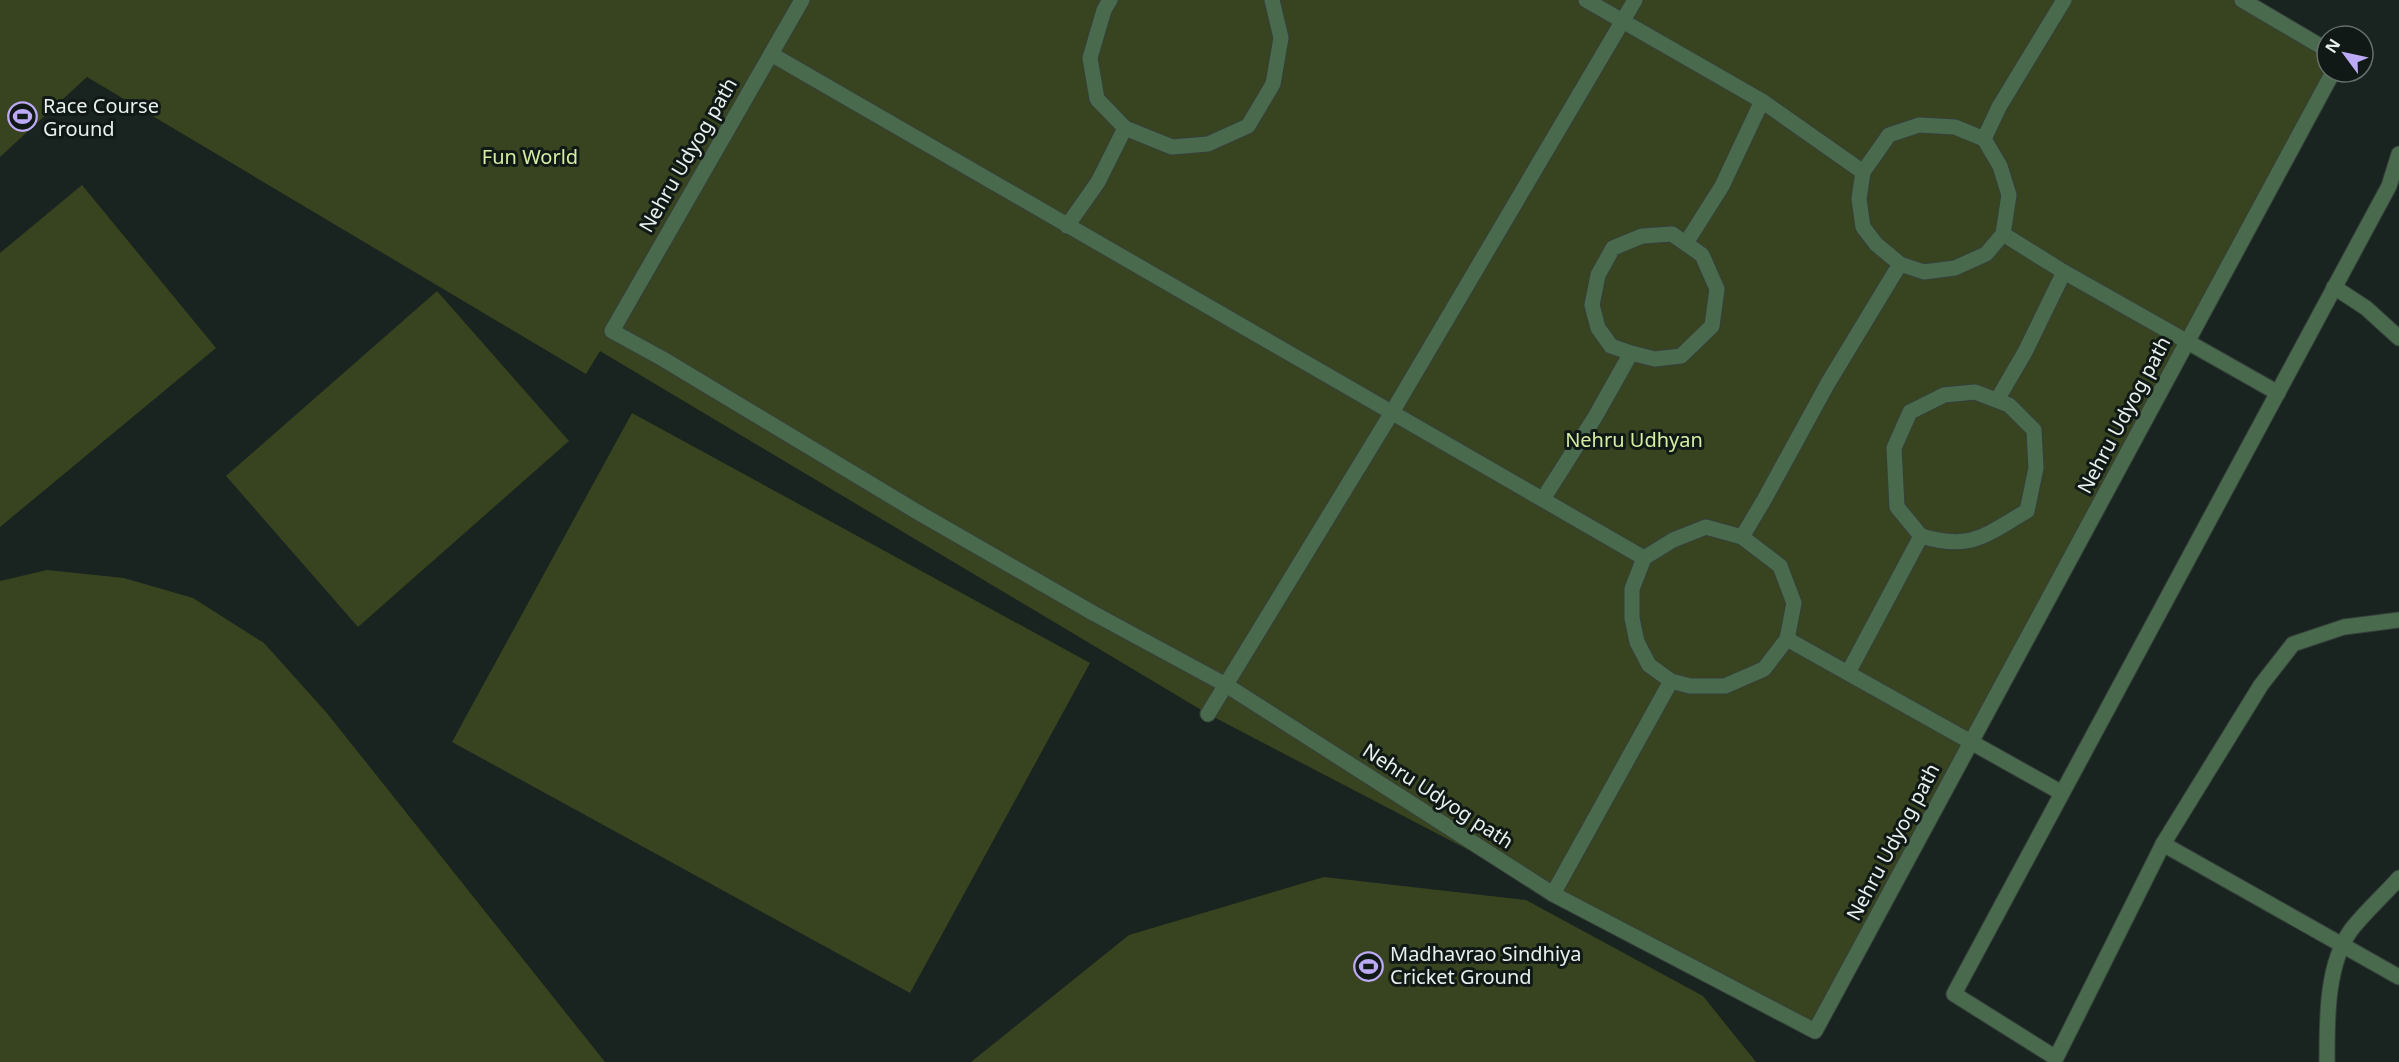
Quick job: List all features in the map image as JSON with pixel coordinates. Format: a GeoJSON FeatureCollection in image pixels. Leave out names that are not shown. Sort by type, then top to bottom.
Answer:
{"type":"FeatureCollection","features":[{"type":"Feature","properties":{"kind":"street","name":"Nehru Udyog path"},"geometry":{"type":"LineString","coordinates":[[802,0],[612,331],[1093,613],[1226,685],[1553,894],[1815,1031],[2327,84]]}},
{"type":"Feature","properties":{"kind":"street"},"geometry":{"type":"LineString","coordinates":[[1110,0],[1104,10],[1090,58],[1097,99],[1125,128],[1172,147],[1208,144],[1248,126],[1273,84],[1281,38],[1272,0]]}},
{"type":"Feature","properties":{"kind":"street"},"geometry":{"type":"LineString","coordinates":[[1586,0],[1762,101],[1863,172]]}},
{"type":"Feature","properties":{"kind":"street"},"geometry":{"type":"LineString","coordinates":[[1208,714],[1391,414],[1635,0]]}},
{"type":"Feature","properties":{"kind":"street"},"geometry":{"type":"LineString","coordinates":[[1983,139],[1999,107],[2064,0]]}},
{"type":"Feature","properties":{"kind":"street"},"geometry":{"type":"LineString","coordinates":[[2242,0],[2315,44]]}},
{"type":"Feature","properties":{"kind":"street"},"geometry":{"type":"LineString","coordinates":[[771,54],[1644,558]]}},
{"type":"Feature","properties":{"kind":"street"},"geometry":{"type":"LineString","coordinates":[[1686,243],[1722,186],[1762,101]]}},
{"type":"Feature","properties":{"kind":"street"},"geometry":{"type":"LineString","coordinates":[[1919,125],[1955,127],[1983,139],[2000,166],[2008,195],[2003,234],[1986,254],[1955,268],[1924,273],[1900,264],[1876,244],[1863,227],[1859,199],[1863,172],[1889,135],[1919,125]]}},
{"type":"Feature","properties":{"kind":"street"},"geometry":{"type":"LineString","coordinates":[[1067,226],[1098,182],[1125,128]]}},
{"type":"Feature","properties":{"kind":"street"},"geometry":{"type":"LineString","coordinates":[[2399,154],[2389,186],[1954,994],[2056,1058],[2163,844],[2261,684],[2293,644],[2344,627],[2399,620]]}},
{"type":"Feature","properties":{"kind":"street"},"geometry":{"type":"LineString","coordinates":[[1672,234],[1702,255],[1717,289],[1712,326],[1682,356],[1655,359],[1631,353],[1611,346],[1598,327],[1592,305],[1598,275],[1613,248],[1642,236],[1672,234]]}},
{"type":"Feature","properties":{"kind":"street"},"geometry":{"type":"LineString","coordinates":[[2003,234],[2064,272],[2278,393]]}},
{"type":"Feature","properties":{"kind":"street"},"geometry":{"type":"LineString","coordinates":[[1742,537],[1828,383],[1900,264]]}},
{"type":"Feature","properties":{"kind":"street"},"geometry":{"type":"LineString","coordinates":[[1997,400],[2025,352],[2064,272]]}},
{"type":"Feature","properties":{"kind":"street"},"geometry":{"type":"LineString","coordinates":[[2334,286],[2366,308],[2399,338]]}},
{"type":"Feature","properties":{"kind":"street"},"geometry":{"type":"LineString","coordinates":[[1542,499],[1631,353]]}},
{"type":"Feature","properties":{"kind":"street"},"geometry":{"type":"LineString","coordinates":[[1976,392],[2009,405],[2034,430],[2036,468],[2027,511],[1976,541],[1944,543],[1922,536],[1897,507],[1894,448],[1910,412],[1944,395],[1976,392]]}},
{"type":"Feature","properties":{"kind":"street"},"geometry":{"type":"LineString","coordinates":[[1707,527],[1742,537],[1780,566],[1794,603],[1787,639],[1764,669],[1725,686],[1690,686],[1671,681],[1649,665],[1637,642],[1632,618],[1632,589],[1644,558],[1674,540],[1707,527]]}},
{"type":"Feature","properties":{"kind":"street"},"geometry":{"type":"LineString","coordinates":[[1848,673],[1922,536]]}},
{"type":"Feature","properties":{"kind":"street"},"geometry":{"type":"LineString","coordinates":[[1787,639],[2062,793]]}},
{"type":"Feature","properties":{"kind":"street"},"geometry":{"type":"LineString","coordinates":[[1553,894],[1671,681]]}},
{"type":"Feature","properties":{"kind":"street"},"geometry":{"type":"LineString","coordinates":[[2163,844],[2342,947],[2399,977]]}},
{"type":"Feature","properties":{"kind":"street"},"geometry":{"type":"LineString","coordinates":[[2327,1062],[2331,981],[2342,947],[2351,930],[2399,878]]}},
{"type":"Feature","properties":{"kind":"green space","name":"Nehru Udhyan"},"geometry":{"type":"Polygon","coordinates":[[[0,0],[2242,0],[2315,43],[2315,84],[2321,84],[1815,1031],[1208,714],[600,351],[586,374],[87,77],[0,157],[0,0]]]}},
{"type":"Feature","properties":{"kind":"green space"},"geometry":{"type":"Polygon","coordinates":[[[82,185],[216,348],[0,527],[0,253],[82,185]]]}},
{"type":"Feature","properties":{"kind":"green space"},"geometry":{"type":"Polygon","coordinates":[[[437,291],[569,441],[358,627],[226,476],[437,291]]]}},
{"type":"Feature","properties":{"kind":"green space"},"geometry":{"type":"Polygon","coordinates":[[[632,413],[1090,663],[910,993],[452,742],[632,413]]]}},
{"type":"Feature","properties":{"kind":"green space"},"geometry":{"type":"Polygon","coordinates":[[[47,570],[124,578],[193,598],[264,643],[326,712],[605,1062],[0,1062],[0,581],[47,570]]]}},
{"type":"Feature","properties":{"kind":"green space","name":"Madhavrao Sindhiya Cricket Ground"},"geometry":{"type":"Polygon","coordinates":[[[1324,877],[1526,900],[1703,996],[1756,1062],[971,1062],[1129,935],[1324,877]]]}},
{"type":"Feature","properties":{"kind":"place","name":"Race Course Ground"},"geometry":{"type":"Point","coordinates":[22,117]}},
{"type":"Feature","properties":{"kind":"place","name":"Madhavrao Sindhiya Cricket Ground"},"geometry":{"type":"Point","coordinates":[1369,966]}},
{"type":"Feature","properties":{"kind":"park label","name":"Fun World"},"geometry":{"type":"Point","coordinates":[530,157]}}]}
